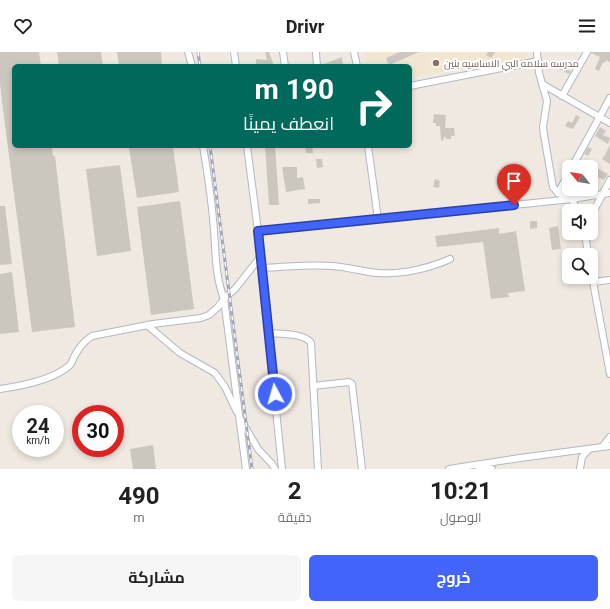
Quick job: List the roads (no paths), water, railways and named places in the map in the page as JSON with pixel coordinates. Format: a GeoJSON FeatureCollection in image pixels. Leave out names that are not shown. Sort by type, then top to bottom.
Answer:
{"type":"FeatureCollection","features":[{"type":"Feature","properties":{"kind":"street"},"geometry":{"type":"LineString","coordinates":[[188,52],[191,64]]}},
{"type":"Feature","properties":{"kind":"street"},"geometry":{"type":"LineString","coordinates":[[234,52],[236,64]]}},
{"type":"Feature","properties":{"kind":"street"},"geometry":{"type":"LineString","coordinates":[[283,52],[284,64]]}},
{"type":"Feature","properties":{"kind":"street"},"geometry":{"type":"LineString","coordinates":[[316,52],[317,64]]}},
{"type":"Feature","properties":{"kind":"street"},"geometry":{"type":"LineString","coordinates":[[354,52],[357,64]]}},
{"type":"Feature","properties":{"kind":"street"},"geometry":{"type":"LineString","coordinates":[[538,52],[542,84],[547,101],[543,127],[553,187],[558,193],[572,199],[574,204]]}},
{"type":"Feature","properties":{"kind":"street"},"geometry":{"type":"LineString","coordinates":[[562,96],[587,52]]}},
{"type":"Feature","properties":{"kind":"street"},"geometry":{"type":"LineString","coordinates":[[412,86],[538,61]]}},
{"type":"Feature","properties":{"kind":"street"},"geometry":{"type":"LineString","coordinates":[[542,84],[610,123]]}},
{"type":"Feature","properties":{"kind":"street"},"geometry":{"type":"LineString","coordinates":[[576,160],[610,98]]}},
{"type":"Feature","properties":{"kind":"street"},"geometry":{"type":"LineString","coordinates":[[203,148],[214,221],[217,274],[224,299],[246,469]]}},
{"type":"Feature","properties":{"kind":"street"},"geometry":{"type":"LineString","coordinates":[[247,148],[261,256],[282,469]]}},
{"type":"Feature","properties":{"kind":"street"},"geometry":{"type":"LineString","coordinates":[[368,148],[378,219]]}},
{"type":"Feature","properties":{"kind":"street"},"geometry":{"type":"LineString","coordinates":[[597,204],[610,180]]}},
{"type":"Feature","properties":{"kind":"street"},"geometry":{"type":"LineString","coordinates":[[558,193],[562,186]]}},
{"type":"Feature","properties":{"kind":"street"},"geometry":{"type":"LineString","coordinates":[[258,231],[572,199],[610,192]]}},
{"type":"Feature","properties":{"kind":"street"},"geometry":{"type":"LineString","coordinates":[[0,389],[44,379],[56,374],[70,364],[84,341],[92,336],[147,325],[201,318],[209,315],[214,312],[224,299],[241,282],[261,256]]}},
{"type":"Feature","properties":{"kind":"street"},"geometry":{"type":"LineString","coordinates":[[262,268],[332,266],[378,273],[388,273],[429,267],[450,259]]}},
{"type":"Feature","properties":{"kind":"street"},"geometry":{"type":"LineString","coordinates":[[598,281],[610,280]]}},
{"type":"Feature","properties":{"kind":"street"},"geometry":{"type":"LineString","coordinates":[[593,284],[610,374]]}},
{"type":"Feature","properties":{"kind":"street"},"geometry":{"type":"LineString","coordinates":[[147,325],[180,353],[210,369],[219,377],[258,449],[275,469]]}},
{"type":"Feature","properties":{"kind":"street"},"geometry":{"type":"LineString","coordinates":[[268,333],[304,336],[309,339],[312,347],[318,469]]}},
{"type":"Feature","properties":{"kind":"street"},"geometry":{"type":"LineString","coordinates":[[313,386],[349,382],[352,384],[362,469]]}},
{"type":"Feature","properties":{"kind":"street"},"geometry":{"type":"LineString","coordinates":[[602,448],[610,437]]}},
{"type":"Feature","properties":{"kind":"street"},"geometry":{"type":"LineString","coordinates":[[449,469],[610,446]]}},
{"type":"Feature","properties":{"kind":"street"},"geometry":{"type":"LineString","coordinates":[[580,469],[582,457],[589,449]]}},
{"type":"Feature","properties":{"kind":"street"},"geometry":{"type":"LineString","coordinates":[[471,466],[492,469]]}},
{"type":"Feature","properties":{"kind":"railway"},"geometry":{"type":"LineString","coordinates":[[198,52],[200,64]]}},
{"type":"Feature","properties":{"kind":"railway"},"geometry":{"type":"LineString","coordinates":[[210,148],[252,469]]}},
{"type":"Feature","properties":{"kind":"place","name":"مدرسه سلامه البي الاساسيه بنين"},"geometry":{"type":"Point","coordinates":[436,63]}}]}
